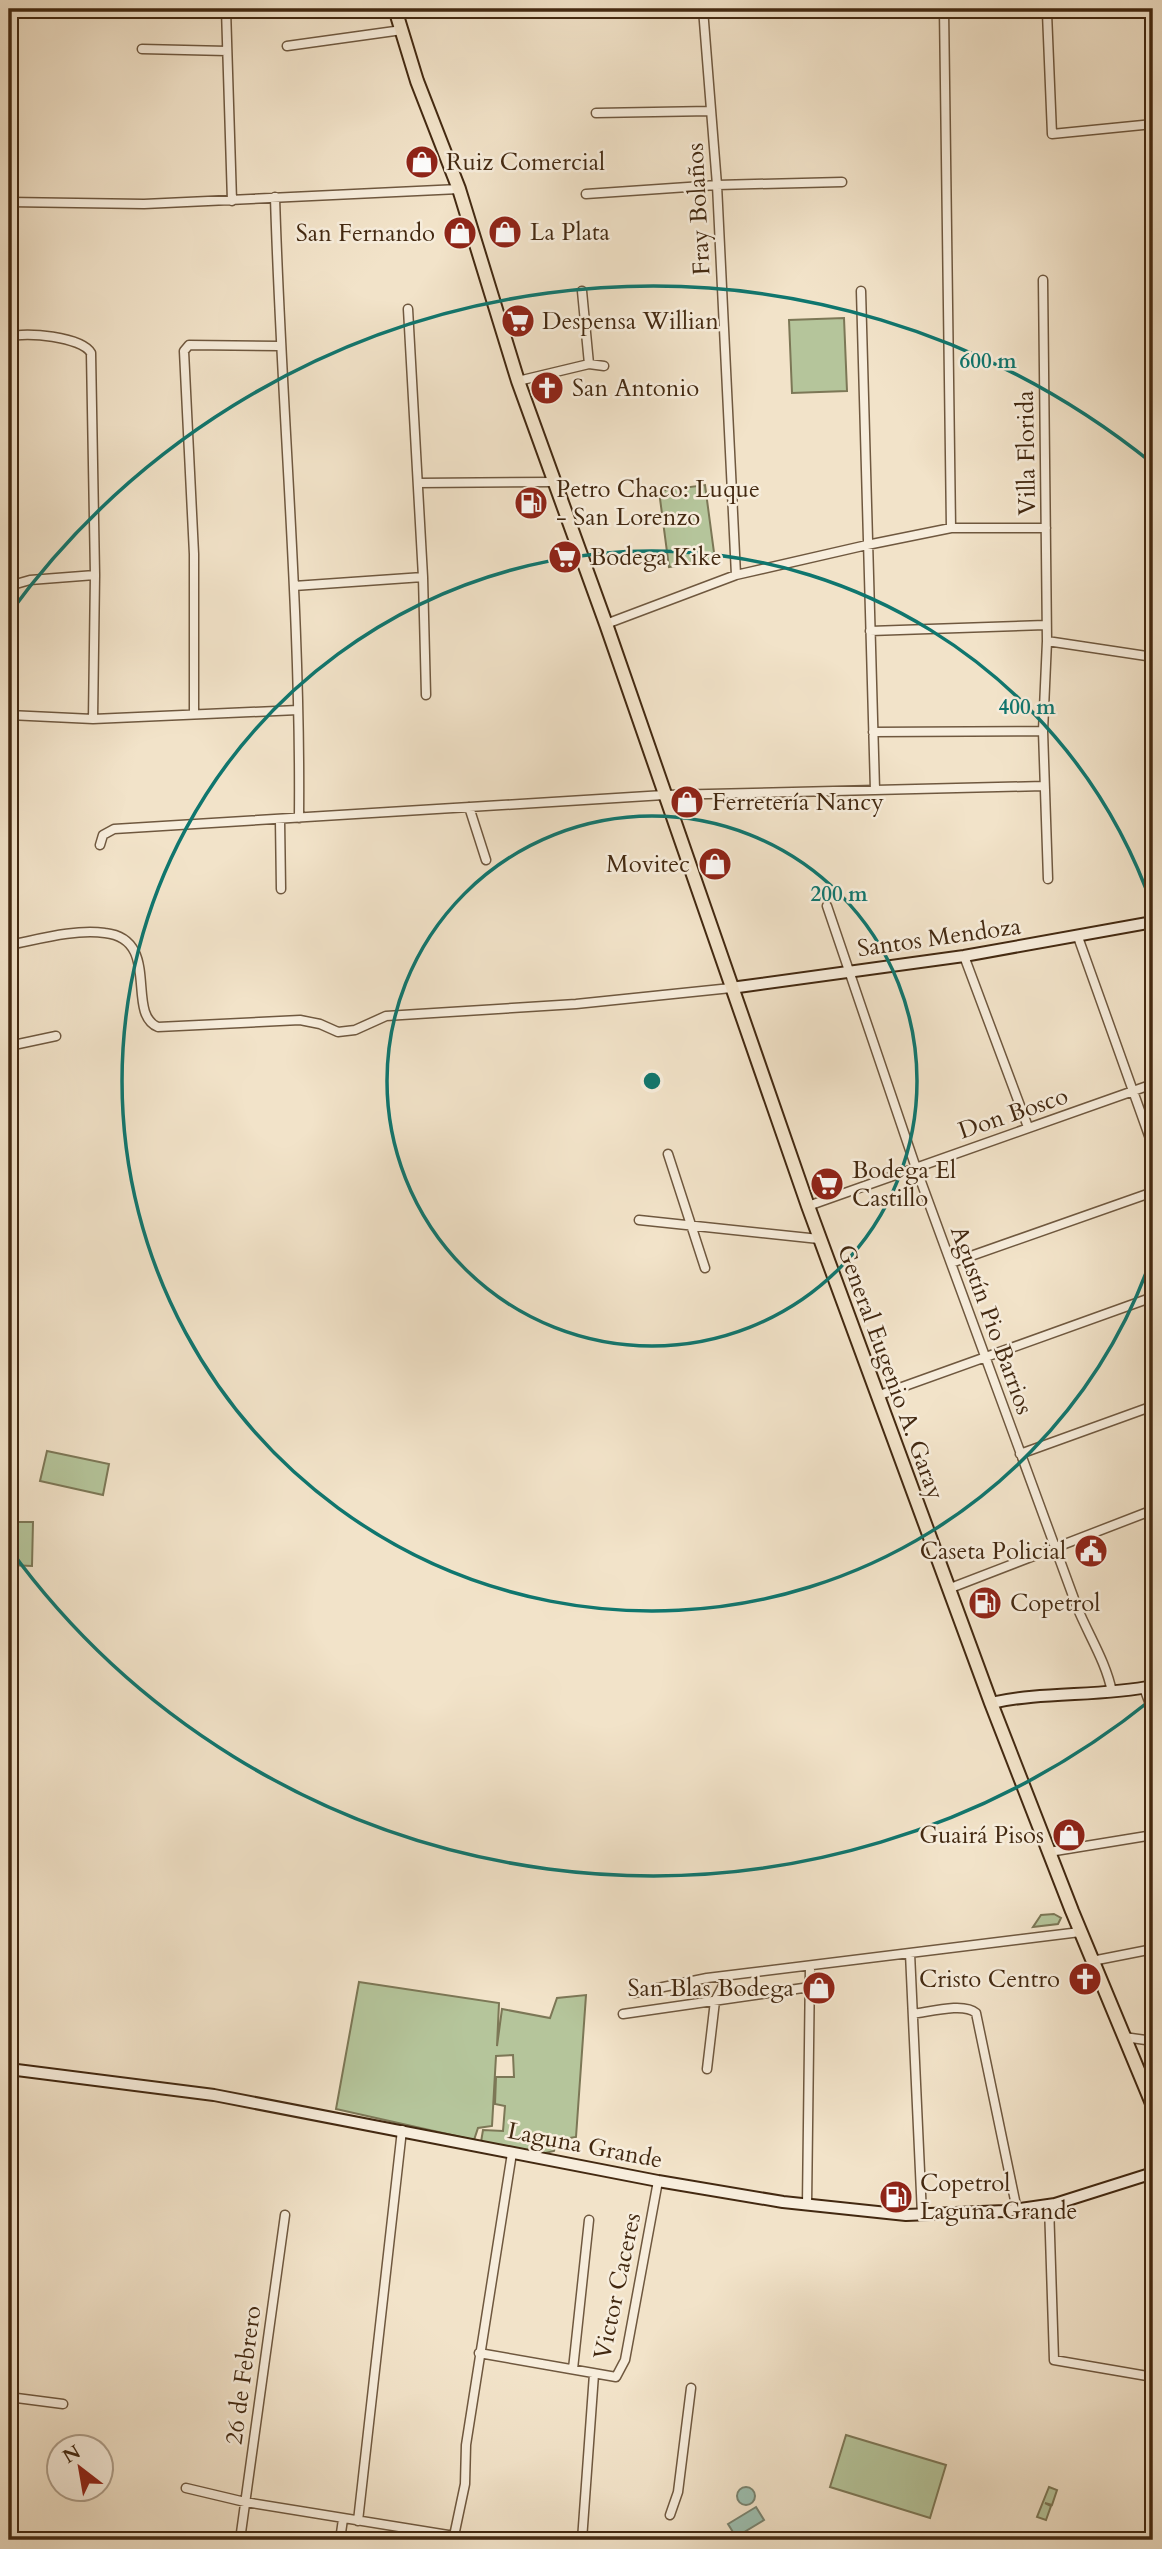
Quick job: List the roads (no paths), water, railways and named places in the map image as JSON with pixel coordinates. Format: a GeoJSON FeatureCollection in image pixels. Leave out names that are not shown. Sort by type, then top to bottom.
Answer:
{"type":"FeatureCollection","features":[{"type":"Feature","properties":{"kind":"main road","name":"General Eugenio A. Garay"},"geometry":{"type":"LineString","coordinates":[[395,9],[417,81],[459,188],[518,381],[606,624],[807,1206],[991,1703],[1080,1932],[1153,2106]]}},
{"type":"Feature","properties":{"kind":"main road","name":"Santos Mendoza"},"geometry":{"type":"LineString","coordinates":[[731,988],[964,956],[1153,922]]}},
{"type":"Feature","properties":{"kind":"main road"},"geometry":{"type":"LineString","coordinates":[[991,1703],[1014,1698],[1149,1687]]}},
{"type":"Feature","properties":{"kind":"main road","name":"Laguna Grande"},"geometry":{"type":"LineString","coordinates":[[9,2069],[214,2095],[658,2181],[807,2205],[922,2216],[1017,2210],[1049,2205],[1153,2173]]}},
{"type":"Feature","properties":{"kind":"street"},"geometry":{"type":"LineString","coordinates":[[226,9],[232,201]]}},
{"type":"Feature","properties":{"kind":"street"},"geometry":{"type":"LineString","coordinates":[[568,11],[606,9]]}},
{"type":"Feature","properties":{"kind":"street","name":"Fray Bolaños"},"geometry":{"type":"LineString","coordinates":[[703,9],[717,185],[736,575]]}},
{"type":"Feature","properties":{"kind":"street"},"geometry":{"type":"LineString","coordinates":[[944,9],[951,528]]}},
{"type":"Feature","properties":{"kind":"street"},"geometry":{"type":"LineString","coordinates":[[1081,9],[1045,11],[1052,134],[1153,124]]}},
{"type":"Feature","properties":{"kind":"street"},"geometry":{"type":"LineString","coordinates":[[287,46],[402,30]]}},
{"type":"Feature","properties":{"kind":"street"},"geometry":{"type":"LineString","coordinates":[[142,49],[227,51]]}},
{"type":"Feature","properties":{"kind":"street"},"geometry":{"type":"LineString","coordinates":[[596,113],[711,111]]}},
{"type":"Feature","properties":{"kind":"street"},"geometry":{"type":"LineString","coordinates":[[586,194],[717,185],[842,182]]}},
{"type":"Feature","properties":{"kind":"street"},"geometry":{"type":"LineString","coordinates":[[9,202],[144,204],[459,188]]}},
{"type":"Feature","properties":{"kind":"street"},"geometry":{"type":"LineString","coordinates":[[275,197],[279,346],[299,710],[299,818]]}},
{"type":"Feature","properties":{"kind":"street","name":"Villa Florida"},"geometry":{"type":"LineString","coordinates":[[1043,280],[1047,640],[1043,731],[1048,879]]}},
{"type":"Feature","properties":{"kind":"street"},"geometry":{"type":"LineString","coordinates":[[582,291],[589,364]]}},
{"type":"Feature","properties":{"kind":"street"},"geometry":{"type":"LineString","coordinates":[[861,291],[875,790]]}},
{"type":"Feature","properties":{"kind":"street"},"geometry":{"type":"LineString","coordinates":[[408,309],[423,577],[426,695]]}},
{"type":"Feature","properties":{"kind":"street"},"geometry":{"type":"LineString","coordinates":[[9,337],[75,340],[87,345],[91,353],[93,719]]}},
{"type":"Feature","properties":{"kind":"street"},"geometry":{"type":"LineString","coordinates":[[194,715],[194,554],[184,351],[190,345],[279,346]]}},
{"type":"Feature","properties":{"kind":"street"},"geometry":{"type":"LineString","coordinates":[[518,381],[589,364],[604,366]]}},
{"type":"Feature","properties":{"kind":"street"},"geometry":{"type":"LineString","coordinates":[[418,483],[553,482]]}},
{"type":"Feature","properties":{"kind":"street"},"geometry":{"type":"LineString","coordinates":[[606,624],[736,575],[867,545],[951,528],[1046,528]]}},
{"type":"Feature","properties":{"kind":"street"},"geometry":{"type":"LineString","coordinates":[[9,586],[30,580],[94,575]]}},
{"type":"Feature","properties":{"kind":"street"},"geometry":{"type":"LineString","coordinates":[[294,586],[423,577]]}},
{"type":"Feature","properties":{"kind":"street"},"geometry":{"type":"LineString","coordinates":[[870,631],[1045,625]]}},
{"type":"Feature","properties":{"kind":"street"},"geometry":{"type":"LineString","coordinates":[[1047,640],[1153,657]]}},
{"type":"Feature","properties":{"kind":"street"},"geometry":{"type":"LineString","coordinates":[[9,715],[93,719],[299,710]]}},
{"type":"Feature","properties":{"kind":"street"},"geometry":{"type":"LineString","coordinates":[[873,732],[1043,731]]}},
{"type":"Feature","properties":{"kind":"street"},"geometry":{"type":"LineString","coordinates":[[100,845],[103,835],[114,829],[664,795],[1044,786]]}},
{"type":"Feature","properties":{"kind":"street"},"geometry":{"type":"LineString","coordinates":[[469,807],[486,860]]}},
{"type":"Feature","properties":{"kind":"street"},"geometry":{"type":"LineString","coordinates":[[280,820],[281,888]]}},
{"type":"Feature","properties":{"kind":"street","name":"Agustín Pio Barrios"},"geometry":{"type":"LineString","coordinates":[[827,906],[916,1168],[1055,1548],[1092,1643],[1102,1658],[1112,1692]]}},
{"type":"Feature","properties":{"kind":"street"},"geometry":{"type":"LineString","coordinates":[[9,945],[75,933],[108,933],[123,938],[136,954],[146,1013],[150,1023],[158,1027],[300,1020],[338,1032],[355,1030],[386,1016],[576,1004],[731,988]]}},
{"type":"Feature","properties":{"kind":"street"},"geometry":{"type":"LineString","coordinates":[[1078,937],[1153,1147]]}},
{"type":"Feature","properties":{"kind":"street"},"geometry":{"type":"LineString","coordinates":[[964,956],[1028,1127]]}},
{"type":"Feature","properties":{"kind":"street"},"geometry":{"type":"LineString","coordinates":[[9,1046],[56,1036]]}},
{"type":"Feature","properties":{"kind":"street","name":"Don Bosco"},"geometry":{"type":"LineString","coordinates":[[807,1206],[1153,1084]]}},
{"type":"Feature","properties":{"kind":"street"},"geometry":{"type":"LineString","coordinates":[[668,1154],[705,1268]]}},
{"type":"Feature","properties":{"kind":"street"},"geometry":{"type":"LineString","coordinates":[[951,1264],[1153,1192]]}},
{"type":"Feature","properties":{"kind":"street"},"geometry":{"type":"LineString","coordinates":[[639,1220],[820,1239]]}},
{"type":"Feature","properties":{"kind":"street"},"geometry":{"type":"LineString","coordinates":[[877,1396],[1153,1297]]}},
{"type":"Feature","properties":{"kind":"street"},"geometry":{"type":"LineString","coordinates":[[1020,1454],[1153,1406]]}},
{"type":"Feature","properties":{"kind":"street"},"geometry":{"type":"LineString","coordinates":[[948,1589],[1153,1510]]}},
{"type":"Feature","properties":{"kind":"street"},"geometry":{"type":"LineString","coordinates":[[1149,1687],[1153,1713]]}},
{"type":"Feature","properties":{"kind":"street"},"geometry":{"type":"LineString","coordinates":[[1049,1852],[1153,1835]]}},
{"type":"Feature","properties":{"kind":"street"},"geometry":{"type":"LineString","coordinates":[[634,1993],[728,1976],[1080,1932]]}},
{"type":"Feature","properties":{"kind":"street"},"geometry":{"type":"LineString","coordinates":[[1093,1961],[1153,1949]]}},
{"type":"Feature","properties":{"kind":"street"},"geometry":{"type":"LineString","coordinates":[[910,1953],[922,2216]]}},
{"type":"Feature","properties":{"kind":"street"},"geometry":{"type":"LineString","coordinates":[[807,2205],[810,1967]]}},
{"type":"Feature","properties":{"kind":"street"},"geometry":{"type":"LineString","coordinates":[[707,2068],[715,2001],[728,1976]]}},
{"type":"Feature","properties":{"kind":"street"},"geometry":{"type":"LineString","coordinates":[[623,2014],[810,1987]]}},
{"type":"Feature","properties":{"kind":"street"},"geometry":{"type":"LineString","coordinates":[[913,2014],[961,2008],[970,2008],[976,2013],[1017,2210]]}},
{"type":"Feature","properties":{"kind":"street"},"geometry":{"type":"LineString","coordinates":[[1124,2037],[1153,2040]]}},
{"type":"Feature","properties":{"kind":"street"},"geometry":{"type":"LineString","coordinates":[[358,2521],[402,2130]]}},
{"type":"Feature","properties":{"kind":"street"},"geometry":{"type":"LineString","coordinates":[[454,2536],[465,2484],[466,2445],[479,2353],[512,2152]]}},
{"type":"Feature","properties":{"kind":"street","name":"Victor Caceres"},"geometry":{"type":"LineString","coordinates":[[582,2540],[594,2374],[616,2377],[625,2360],[658,2181]]}},
{"type":"Feature","properties":{"kind":"street"},"geometry":{"type":"LineString","coordinates":[[1049,2205],[1054,2360],[1153,2377]]}},
{"type":"Feature","properties":{"kind":"street","name":"26 de Febrero"},"geometry":{"type":"LineString","coordinates":[[240,2540],[285,2215]]}},
{"type":"Feature","properties":{"kind":"street"},"geometry":{"type":"LineString","coordinates":[[573,2370],[589,2220]]}},
{"type":"Feature","properties":{"kind":"street"},"geometry":{"type":"LineString","coordinates":[[479,2353],[594,2374]]}},
{"type":"Feature","properties":{"kind":"street"},"geometry":{"type":"LineString","coordinates":[[670,2515],[678,2492],[691,2388]]}},
{"type":"Feature","properties":{"kind":"street"},"geometry":{"type":"LineString","coordinates":[[9,2398],[63,2404]]}},
{"type":"Feature","properties":{"kind":"street"},"geometry":{"type":"LineString","coordinates":[[186,2488],[245,2502],[442,2538],[454,2536],[479,2540]]}},
{"type":"Feature","properties":{"kind":"street"},"geometry":{"type":"LineString","coordinates":[[340,2540],[343,2519]]}},
{"type":"Feature","properties":{"kind":"place","name":"Ruiz Comercial"},"geometry":{"type":"Point","coordinates":[422,162]}},
{"type":"Feature","properties":{"kind":"place","name":"La Plata"},"geometry":{"type":"Point","coordinates":[505,232]}},
{"type":"Feature","properties":{"kind":"place","name":"San Fernando"},"geometry":{"type":"Point","coordinates":[460,233]}},
{"type":"Feature","properties":{"kind":"place","name":"Despensa Willian"},"geometry":{"type":"Point","coordinates":[518,321]}},
{"type":"Feature","properties":{"kind":"place","name":"San Antonio"},"geometry":{"type":"Point","coordinates":[547,388]}},
{"type":"Feature","properties":{"kind":"place","name":"Petro Chaco: Luque - San Lorenzo"},"geometry":{"type":"Point","coordinates":[531,503]}},
{"type":"Feature","properties":{"kind":"place","name":"Bodega Kike"},"geometry":{"type":"Point","coordinates":[565,557]}},
{"type":"Feature","properties":{"kind":"place","name":"Ferretería Nancy"},"geometry":{"type":"Point","coordinates":[687,802]}},
{"type":"Feature","properties":{"kind":"place","name":"Movitec"},"geometry":{"type":"Point","coordinates":[715,864]}},
{"type":"Feature","properties":{"kind":"place","name":"Bodega El Castillo"},"geometry":{"type":"Point","coordinates":[827,1184]}},
{"type":"Feature","properties":{"kind":"place","name":"Caseta Policial"},"geometry":{"type":"Point","coordinates":[1091,1551]}},
{"type":"Feature","properties":{"kind":"place","name":"Copetrol"},"geometry":{"type":"Point","coordinates":[985,1603]}},
{"type":"Feature","properties":{"kind":"place","name":"Guairá Pisos"},"geometry":{"type":"Point","coordinates":[1069,1835]}},
{"type":"Feature","properties":{"kind":"place","name":"Cristo Centro"},"geometry":{"type":"Point","coordinates":[1085,1979]}},
{"type":"Feature","properties":{"kind":"place","name":"San Blas Bodega"},"geometry":{"type":"Point","coordinates":[819,1988]}},
{"type":"Feature","properties":{"kind":"place","name":"Copetrol Laguna Grande"},"geometry":{"type":"Point","coordinates":[896,2197]}}]}
